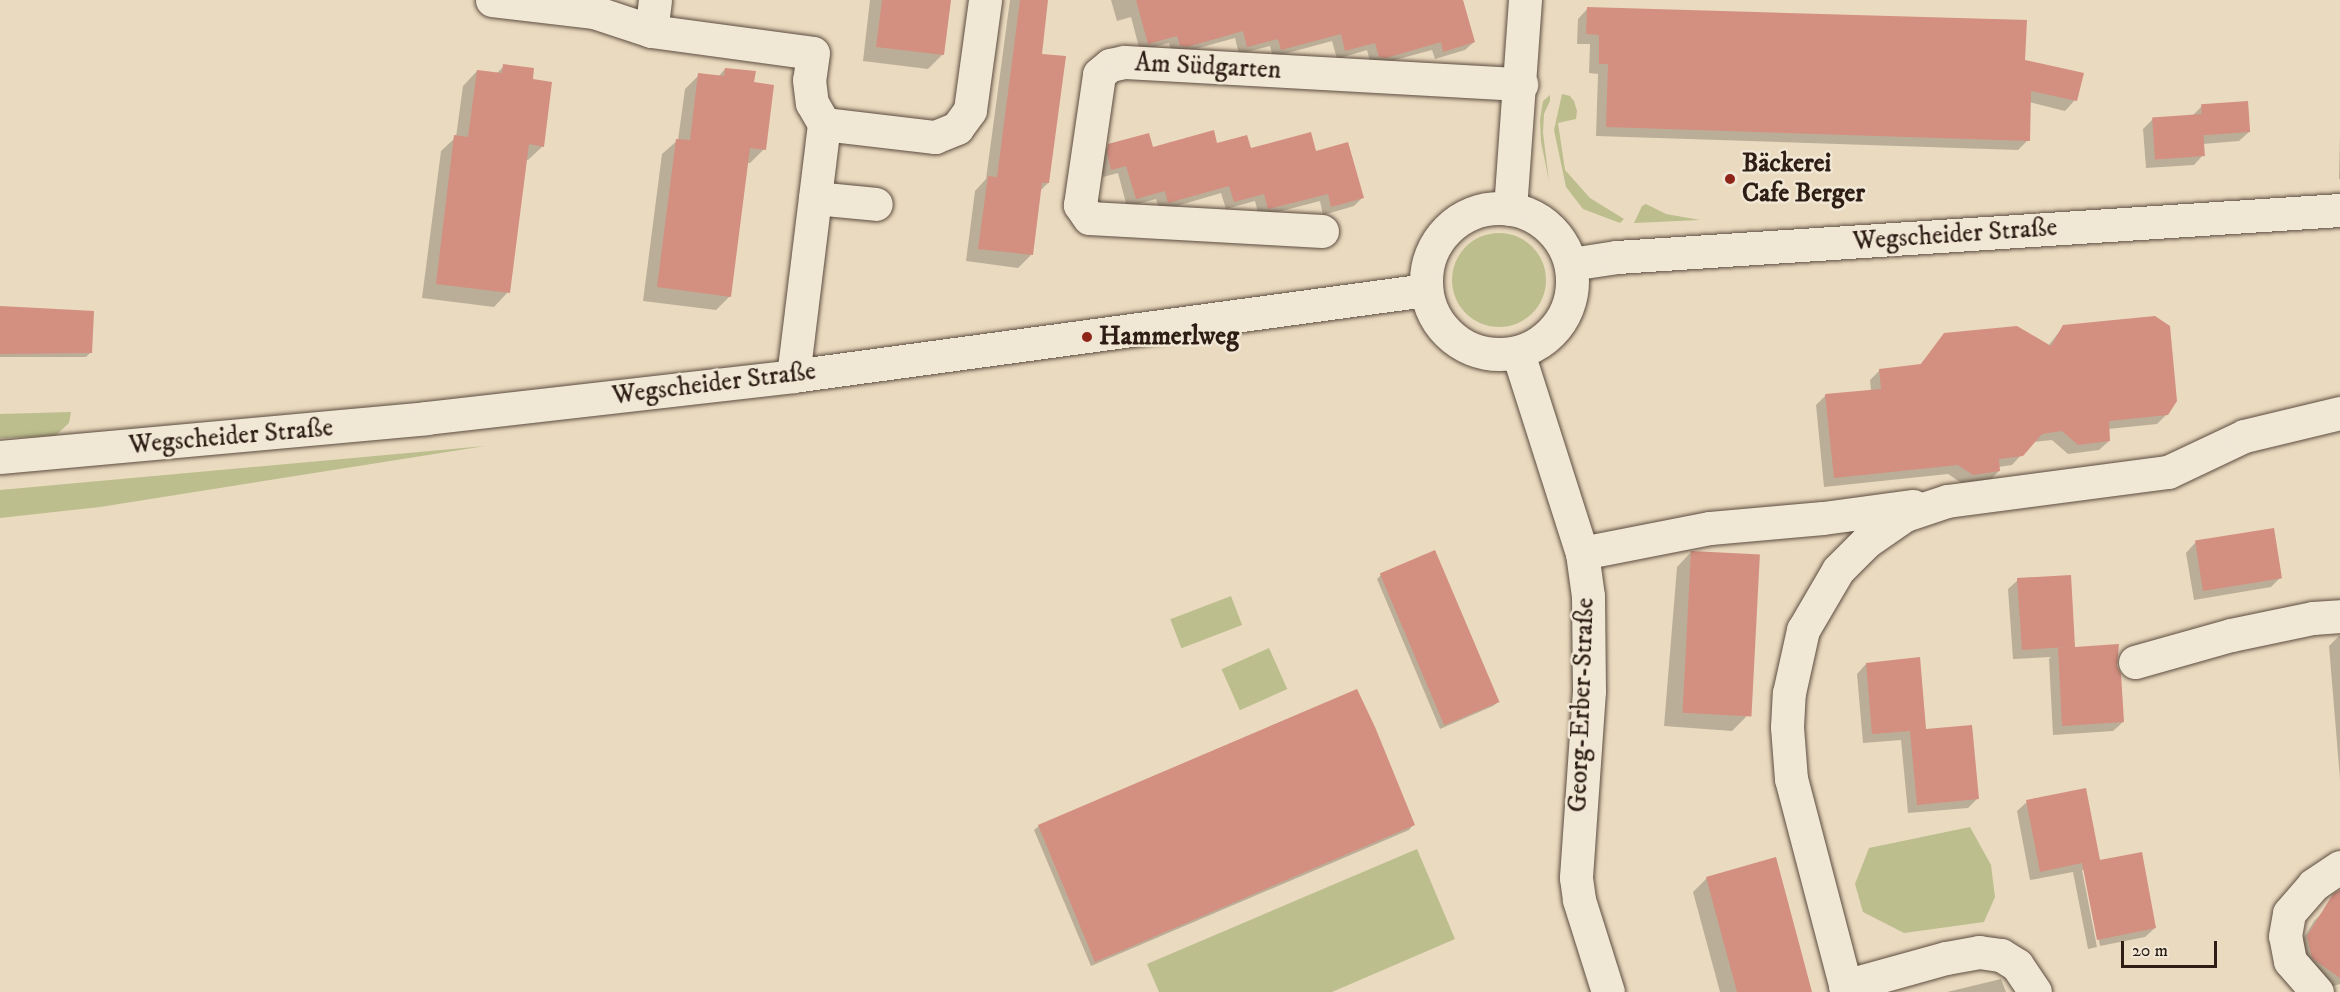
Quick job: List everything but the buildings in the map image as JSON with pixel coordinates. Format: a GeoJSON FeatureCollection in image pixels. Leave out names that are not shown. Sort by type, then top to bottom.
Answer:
{"type":"FeatureCollection","features":[{"type":"Feature","properties":{"kind":"street"},"geometry":{"type":"LineString","coordinates":[[492,0],[594,12],[653,16],[813,53],[809,80],[812,103],[824,124],[793,376]]}},
{"type":"Feature","properties":{"kind":"street"},"geometry":{"type":"LineString","coordinates":[[824,124],[935,137],[957,128],[970,110],[985,0]]}},
{"type":"Feature","properties":{"kind":"street"},"geometry":{"type":"LineString","coordinates":[[1510,209],[1521,84],[1525,0]]}},
{"type":"Feature","properties":{"kind":"street","name":"Am Südgarten"},"geometry":{"type":"LineString","coordinates":[[1322,231],[1089,218],[1080,205],[1099,74],[1110,65],[1124,62],[1521,84]]}},
{"type":"Feature","properties":{"kind":"street"},"geometry":{"type":"LineString","coordinates":[[815,198],[876,204]]}},
{"type":"Feature","properties":{"kind":"street"},"geometry":{"type":"LineString","coordinates":[[1510,209],[1529,214],[1546,224],[1565,249],[1571,264],[1573,285],[1569,306],[1559,324],[1535,346],[1518,353],[1499,355],[1480,353],[1463,345],[1437,322],[1426,290],[1426,272],[1440,237],[1455,222],[1475,212],[1510,209]]}},
{"type":"Feature","properties":{"kind":"street","name":"Wegscheider Straße"},"geometry":{"type":"LineString","coordinates":[[1571,264],[1617,257],[2340,210]]}},
{"type":"Feature","properties":{"kind":"street","name":"Wegscheider Straße"},"geometry":{"type":"LineString","coordinates":[[0,457],[394,421],[793,376],[1426,290]]}},
{"type":"Feature","properties":{"kind":"street","name":"Georg-Erber-Straße"},"geometry":{"type":"LineString","coordinates":[[1518,353],[1582,553],[1588,596],[1589,691],[1576,878],[1579,900],[1608,992]]}},
{"type":"Feature","properties":{"kind":"street"},"geometry":{"type":"LineString","coordinates":[[1582,553],[1710,528],[1823,518],[2168,472],[2244,436],[2340,413]]}},
{"type":"Feature","properties":{"kind":"street"},"geometry":{"type":"LineString","coordinates":[[1947,501],[1905,515],[1866,542],[1838,570],[1803,630],[1789,693],[1787,727],[1791,779],[1846,989],[1946,958],[1979,952],[2001,955],[2017,965],[2035,992]]}},
{"type":"Feature","properties":{"kind":"street"},"geometry":{"type":"LineString","coordinates":[[2134,662],[2231,635],[2313,618],[2340,616]]}},
{"type":"Feature","properties":{"kind":"street"},"geometry":{"type":"LineString","coordinates":[[2305,990],[2290,961],[2285,936],[2289,913],[2313,885],[2340,867]]}},
{"type":"Feature","properties":{"kind":"green space"},"geometry":{"type":"Polygon","coordinates":[[[1562,94],[1570,96],[1577,111],[1576,119],[1558,123],[1565,170],[1590,198],[1624,219],[1620,223],[1583,209],[1566,187],[1554,130],[1562,94]]]}},
{"type":"Feature","properties":{"kind":"green space"},"geometry":{"type":"Polygon","coordinates":[[[1550,95],[1550,101],[1544,114],[1543,133],[1549,181],[1541,142],[1540,120],[1543,101],[1550,95]]]}},
{"type":"Feature","properties":{"kind":"green space"},"geometry":{"type":"Polygon","coordinates":[[[1646,204],[1666,214],[1700,220],[1634,223],[1642,206],[1646,204]]]}},
{"type":"Feature","properties":{"kind":"green space"},"geometry":{"type":"Polygon","coordinates":[[[1499,233],[1517,237],[1532,247],[1542,262],[1546,280],[1542,298],[1532,313],[1517,323],[1499,327],[1481,323],[1466,313],[1456,298],[1452,280],[1456,262],[1466,247],[1481,237],[1499,233]]]}},
{"type":"Feature","properties":{"kind":"green space"},"geometry":{"type":"Polygon","coordinates":[[[71,412],[69,423],[55,436],[0,438],[0,414],[71,412]]]}},
{"type":"Feature","properties":{"kind":"green space"},"geometry":{"type":"Polygon","coordinates":[[[485,446],[100,507],[0,518],[0,490],[485,446]]]}},
{"type":"Feature","properties":{"kind":"green space"},"geometry":{"type":"Polygon","coordinates":[[[1231,596],[1242,625],[1181,648],[1170,619],[1231,596]]]}},
{"type":"Feature","properties":{"kind":"green space"},"geometry":{"type":"Polygon","coordinates":[[[1269,648],[1287,689],[1240,710],[1221,669],[1269,648]]]}},
{"type":"Feature","properties":{"kind":"green space"},"geometry":{"type":"Polygon","coordinates":[[[1970,827],[1991,865],[1995,897],[1984,922],[1904,933],[1863,912],[1855,884],[1869,848],[1970,827]]]}},
{"type":"Feature","properties":{"kind":"green space"},"geometry":{"type":"Polygon","coordinates":[[[1417,849],[1455,939],[1332,992],[1159,992],[1147,964],[1417,849]]]}},
{"type":"Feature","properties":{"kind":"place","name":"Bäckerei Cafe Berger"},"geometry":{"type":"Point","coordinates":[1730,179]}},
{"type":"Feature","properties":{"kind":"place","name":"Hammerlweg"},"geometry":{"type":"Point","coordinates":[1087,337]}}]}
